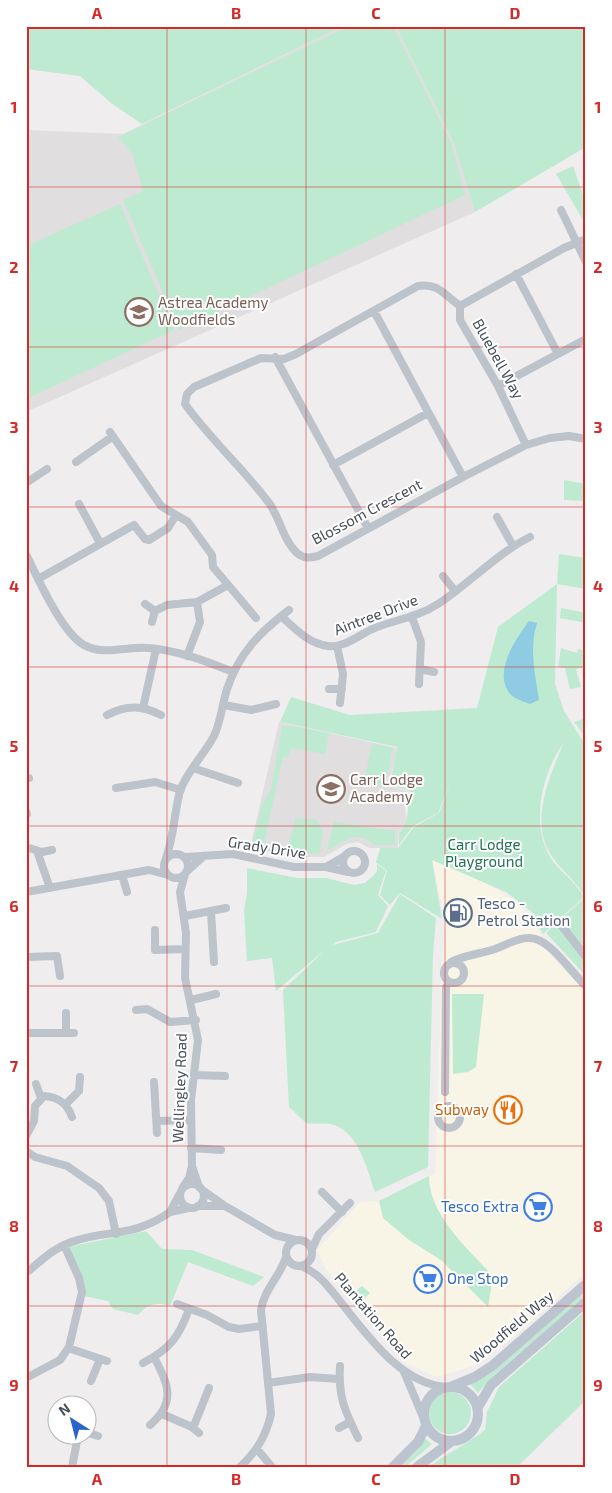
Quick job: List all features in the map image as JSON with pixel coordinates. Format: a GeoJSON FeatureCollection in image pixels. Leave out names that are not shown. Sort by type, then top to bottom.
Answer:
{"type":"FeatureCollection","features":[{"type":"Feature","properties":{"kind":"street"},"geometry":{"type":"LineString","coordinates":[[561,210],[586,262]]}},
{"type":"Feature","properties":{"kind":"street","name":"Bluebell Way"},"geometry":{"type":"LineString","coordinates":[[526,445],[498,386],[460,320],[460,306],[576,242],[586,239]]}},
{"type":"Feature","properties":{"kind":"street"},"geometry":{"type":"LineString","coordinates":[[516,274],[558,354]]}},
{"type":"Feature","properties":{"kind":"street","name":"Blossom Crescent"},"geometry":{"type":"LineString","coordinates":[[460,306],[440,289],[430,285],[418,286],[296,354],[284,359],[275,357],[261,358],[194,387],[187,394],[186,404],[203,429],[217,440],[266,499],[288,542],[298,553],[307,558],[318,556],[526,445],[550,438],[570,436],[586,439]]}},
{"type":"Feature","properties":{"kind":"street"},"geometry":{"type":"LineString","coordinates":[[374,311],[463,477]]}},
{"type":"Feature","properties":{"kind":"street"},"geometry":{"type":"LineString","coordinates":[[498,386],[586,339]]}},
{"type":"Feature","properties":{"kind":"street"},"geometry":{"type":"LineString","coordinates":[[275,357],[368,528]]}},
{"type":"Feature","properties":{"kind":"street"},"geometry":{"type":"LineString","coordinates":[[334,465],[428,413]]}},
{"type":"Feature","properties":{"kind":"street"},"geometry":{"type":"LineString","coordinates":[[76,462],[111,434],[161,506],[188,522],[212,555],[213,567],[256,618]]}},
{"type":"Feature","properties":{"kind":"street"},"geometry":{"type":"LineString","coordinates":[[26,483],[47,469]]}},
{"type":"Feature","properties":{"kind":"street"},"geometry":{"type":"LineString","coordinates":[[79,504],[100,543]]}},
{"type":"Feature","properties":{"kind":"street"},"geometry":{"type":"LineString","coordinates":[[38,579],[134,525],[145,540],[149,540],[168,528],[176,515]]}},
{"type":"Feature","properties":{"kind":"street"},"geometry":{"type":"LineString","coordinates":[[497,517],[513,546]]}},
{"type":"Feature","properties":{"kind":"street","name":"Aintree Drive"},"geometry":{"type":"LineString","coordinates":[[281,616],[294,629],[317,644],[337,646],[372,630],[412,617],[438,603],[513,546],[530,537]]}},
{"type":"Feature","properties":{"kind":"street"},"geometry":{"type":"LineString","coordinates":[[26,554],[53,606],[81,644],[91,649],[102,650],[156,649],[187,656],[233,672]]}},
{"type":"Feature","properties":{"kind":"street"},"geometry":{"type":"LineString","coordinates":[[443,576],[454,591]]}},
{"type":"Feature","properties":{"kind":"street"},"geometry":{"type":"LineString","coordinates":[[152,622],[155,611],[167,605],[197,602],[228,585]]}},
{"type":"Feature","properties":{"kind":"street"},"geometry":{"type":"LineString","coordinates":[[187,656],[200,622],[197,602]]}},
{"type":"Feature","properties":{"kind":"street"},"geometry":{"type":"LineString","coordinates":[[145,604],[155,611]]}},
{"type":"Feature","properties":{"kind":"street"},"geometry":{"type":"LineString","coordinates":[[169,876],[164,869],[173,838],[173,822],[181,790],[213,737],[233,672],[250,643],[264,628],[289,610]]}},
{"type":"Feature","properties":{"kind":"street"},"geometry":{"type":"LineString","coordinates":[[412,617],[421,642],[419,684]]}},
{"type":"Feature","properties":{"kind":"street"},"geometry":{"type":"LineString","coordinates":[[337,646],[343,674],[340,702]]}},
{"type":"Feature","properties":{"kind":"street"},"geometry":{"type":"LineString","coordinates":[[143,708],[156,649]]}},
{"type":"Feature","properties":{"kind":"street"},"geometry":{"type":"LineString","coordinates":[[420,669],[434,672]]}},
{"type":"Feature","properties":{"kind":"street"},"geometry":{"type":"LineString","coordinates":[[329,689],[342,689]]}},
{"type":"Feature","properties":{"kind":"street"},"geometry":{"type":"LineString","coordinates":[[224,705],[251,710],[276,704]]}},
{"type":"Feature","properties":{"kind":"street"},"geometry":{"type":"LineString","coordinates":[[107,715],[120,708],[135,706],[161,715]]}},
{"type":"Feature","properties":{"kind":"street"},"geometry":{"type":"LineString","coordinates":[[193,768],[238,783]]}},
{"type":"Feature","properties":{"kind":"street"},"geometry":{"type":"LineString","coordinates":[[116,788],[155,782],[181,790]]}},
{"type":"Feature","properties":{"kind":"street"},"geometry":{"type":"LineString","coordinates":[[173,838],[188,864],[186,873]]}},
{"type":"Feature","properties":{"kind":"street"},"geometry":{"type":"LineString","coordinates":[[50,888],[33,849],[52,850]]}},
{"type":"Feature","properties":{"kind":"street"},"geometry":{"type":"LineString","coordinates":[[352,852],[364,856],[364,865],[360,869],[348,872],[343,865],[345,856],[352,852]]}},
{"type":"Feature","properties":{"kind":"street"},"geometry":{"type":"LineString","coordinates":[[26,892],[150,870],[174,854],[183,856]]}},
{"type":"Feature","properties":{"kind":"street","name":"Grady Drive"},"geometry":{"type":"LineString","coordinates":[[183,856],[232,854],[294,867],[326,867],[348,872]]}},
{"type":"Feature","properties":{"kind":"street"},"geometry":{"type":"LineString","coordinates":[[150,870],[169,876],[180,877],[204,856]]}},
{"type":"Feature","properties":{"kind":"street","name":"Grady Drive"},"geometry":{"type":"LineString","coordinates":[[326,867],[345,856]]}},
{"type":"Feature","properties":{"kind":"street","name":"Wellingley Road"},"geometry":{"type":"LineString","coordinates":[[180,892],[186,873]]}},
{"type":"Feature","properties":{"kind":"street"},"geometry":{"type":"LineString","coordinates":[[122,875],[127,892]]}},
{"type":"Feature","properties":{"kind":"street","name":"Wellingley Road"},"geometry":{"type":"LineString","coordinates":[[169,876],[180,892],[185,916],[185,978],[196,1020],[198,1040],[191,1120],[191,1148],[192,1166],[200,1188]]}},
{"type":"Feature","properties":{"kind":"street"},"geometry":{"type":"LineString","coordinates":[[185,916],[226,908]]}},
{"type":"Feature","properties":{"kind":"street"},"geometry":{"type":"LineString","coordinates":[[211,911],[214,962]]}},
{"type":"Feature","properties":{"kind":"street"},"geometry":{"type":"LineString","coordinates":[[558,921],[586,957]]}},
{"type":"Feature","properties":{"kind":"street"},"geometry":{"type":"LineString","coordinates":[[155,930],[155,950],[185,949]]}},
{"type":"Feature","properties":{"kind":"street"},"geometry":{"type":"LineString","coordinates":[[449,982],[443,973],[444,968],[458,958],[474,955],[521,939],[538,939],[551,948],[586,986]]}},
{"type":"Feature","properties":{"kind":"street"},"geometry":{"type":"LineString","coordinates":[[449,982],[460,981],[467,961],[474,955]]}},
{"type":"Feature","properties":{"kind":"street"},"geometry":{"type":"LineString","coordinates":[[26,957],[57,956],[60,976]]}},
{"type":"Feature","properties":{"kind":"street"},"geometry":{"type":"LineString","coordinates":[[451,962],[461,965],[464,971]]}},
{"type":"Feature","properties":{"kind":"street"},"geometry":{"type":"LineString","coordinates":[[445,1092],[460,1117],[457,1124],[452,1127],[442,1124],[438,1117],[445,1092],[446,987],[449,982]]}},
{"type":"Feature","properties":{"kind":"street"},"geometry":{"type":"LineString","coordinates":[[191,1000],[216,994]]}},
{"type":"Feature","properties":{"kind":"street"},"geometry":{"type":"LineString","coordinates":[[136,1010],[147,1009],[170,1022],[196,1020]]}},
{"type":"Feature","properties":{"kind":"street"},"geometry":{"type":"LineString","coordinates":[[26,1033],[70,1033],[66,1013]]}},
{"type":"Feature","properties":{"kind":"street"},"geometry":{"type":"LineString","coordinates":[[194,1075],[225,1076]]}},
{"type":"Feature","properties":{"kind":"street"},"geometry":{"type":"LineString","coordinates":[[65,1105],[80,1091],[80,1077]]}},
{"type":"Feature","properties":{"kind":"street"},"geometry":{"type":"LineString","coordinates":[[154,1082],[157,1132]]}},
{"type":"Feature","properties":{"kind":"street"},"geometry":{"type":"LineString","coordinates":[[36,1084],[41,1098]]}},
{"type":"Feature","properties":{"kind":"street"},"geometry":{"type":"LineString","coordinates":[[41,1098],[56,1098],[65,1105],[72,1117]]}},
{"type":"Feature","properties":{"kind":"street"},"geometry":{"type":"LineString","coordinates":[[26,1136],[34,1121],[35,1106],[41,1098]]}},
{"type":"Feature","properties":{"kind":"street"},"geometry":{"type":"LineString","coordinates":[[440,1111],[445,1107],[454,1108]]}},
{"type":"Feature","properties":{"kind":"street"},"geometry":{"type":"LineString","coordinates":[[156,1121],[191,1120]]}},
{"type":"Feature","properties":{"kind":"street"},"geometry":{"type":"LineString","coordinates":[[191,1148],[221,1150]]}},
{"type":"Feature","properties":{"kind":"street"},"geometry":{"type":"LineString","coordinates":[[26,1151],[35,1157],[67,1166],[99,1188],[109,1201],[116,1234]]}},
{"type":"Feature","properties":{"kind":"street","name":"Wellingley Road"},"geometry":{"type":"LineString","coordinates":[[170,1212],[189,1178],[192,1166]]}},
{"type":"Feature","properties":{"kind":"street"},"geometry":{"type":"LineString","coordinates":[[194,1206],[182,1202],[181,1191],[189,1184],[200,1188],[225,1206],[275,1235],[308,1244],[312,1251]]}},
{"type":"Feature","properties":{"kind":"street"},"geometry":{"type":"LineString","coordinates":[[194,1206],[203,1198],[200,1188]]}},
{"type":"Feature","properties":{"kind":"street"},"geometry":{"type":"LineString","coordinates":[[322,1192],[342,1212]]}},
{"type":"Feature","properties":{"kind":"street"},"geometry":{"type":"LineString","coordinates":[[278,1276],[309,1262],[319,1234],[350,1203]]}},
{"type":"Feature","properties":{"kind":"street"},"geometry":{"type":"LineString","coordinates":[[28,1268],[64,1245],[149,1225],[170,1212],[194,1206],[225,1206]]}},
{"type":"Feature","properties":{"kind":"street"},"geometry":{"type":"LineString","coordinates":[[240,1467],[257,1449],[266,1434],[271,1414],[262,1326],[262,1301],[278,1276],[288,1245],[319,1234]]}},
{"type":"Feature","properties":{"kind":"street"},"geometry":{"type":"LineString","coordinates":[[275,1235],[291,1264],[299,1266]]}},
{"type":"Feature","properties":{"kind":"street"},"geometry":{"type":"LineString","coordinates":[[26,1378],[60,1360],[68,1348],[82,1292],[64,1245]]}},
{"type":"Feature","properties":{"kind":"street","name":"Plantation Road"},"geometry":{"type":"LineString","coordinates":[[312,1251],[321,1278],[365,1331],[404,1372],[423,1382],[449,1386]]}},
{"type":"Feature","properties":{"kind":"street","name":"Plantation Road"},"geometry":{"type":"LineString","coordinates":[[299,1266],[321,1278]]}},
{"type":"Feature","properties":{"kind":"street","name":"Woodfield Way"},"geometry":{"type":"LineString","coordinates":[[449,1386],[475,1377],[492,1366],[586,1284]]}},
{"type":"Feature","properties":{"kind":"street","name":"Woodfield Way"},"geometry":{"type":"LineString","coordinates":[[478,1407],[491,1385],[586,1302]]}},
{"type":"Feature","properties":{"kind":"street"},"geometry":{"type":"LineString","coordinates":[[177,1304],[207,1315],[229,1327],[238,1329],[262,1326]]}},
{"type":"Feature","properties":{"kind":"street"},"geometry":{"type":"LineString","coordinates":[[143,1363],[154,1357],[177,1337],[189,1309]]}},
{"type":"Feature","properties":{"kind":"street"},"geometry":{"type":"LineString","coordinates":[[68,1348],[103,1360],[92,1381]]}},
{"type":"Feature","properties":{"kind":"street"},"geometry":{"type":"LineString","coordinates":[[150,1425],[162,1414],[168,1395],[168,1388],[154,1357]]}},
{"type":"Feature","properties":{"kind":"street"},"geometry":{"type":"LineString","coordinates":[[340,1366],[341,1401],[358,1438]]}},
{"type":"Feature","properties":{"kind":"street","name":"Plantation Road"},"geometry":{"type":"LineString","coordinates":[[404,1372],[425,1421]]}},
{"type":"Feature","properties":{"kind":"street"},"geometry":{"type":"LineString","coordinates":[[268,1383],[310,1377],[339,1378]]}},
{"type":"Feature","properties":{"kind":"street"},"geometry":{"type":"LineString","coordinates":[[393,1467],[418,1442],[425,1421],[427,1400],[432,1394],[449,1386],[470,1394],[478,1407],[476,1425],[470,1434],[452,1441],[417,1467]]}},
{"type":"Feature","properties":{"kind":"street"},"geometry":{"type":"LineString","coordinates":[[162,1414],[196,1430],[209,1388]]}},
{"type":"Feature","properties":{"kind":"street"},"geometry":{"type":"LineString","coordinates":[[425,1421],[437,1438],[452,1441]]}},
{"type":"Feature","properties":{"kind":"street"},"geometry":{"type":"LineString","coordinates":[[339,1428],[350,1422]]}},
{"type":"Feature","properties":{"kind":"street"},"geometry":{"type":"LineString","coordinates":[[72,1467],[76,1446]]}},
{"type":"Feature","properties":{"kind":"street"},"geometry":{"type":"LineString","coordinates":[[257,1449],[272,1467]]}},
{"type":"Feature","properties":{"kind":"shaded area","name":"Astrea Academy Woodfields"},"geometry":{"type":"Polygon","coordinates":[[[343,26],[396,26],[454,144],[475,212],[26,412],[26,130],[123,134],[343,26]]]}},
{"type":"Feature","properties":{"kind":"shaded area","name":"Carr Lodge Academy"},"geometry":{"type":"Polygon","coordinates":[[[279,722],[397,748],[389,785],[409,792],[405,810],[407,820],[405,828],[399,832],[398,848],[370,848],[358,842],[346,844],[324,857],[294,857],[250,848],[279,722]]]}},
{"type":"Feature","properties":{"kind":"shaded area"},"geometry":{"type":"Polygon","coordinates":[[[432,860],[478,878],[515,901],[532,917],[550,955],[586,992],[586,1272],[516,1335],[477,1365],[437,1377],[407,1364],[326,1269],[317,1250],[360,1202],[379,1201],[435,1174],[444,915],[432,860]]]}},
{"type":"Feature","properties":{"kind":"green space"},"geometry":{"type":"Polygon","coordinates":[[[26,26],[343,26],[142,124],[111,103],[80,76],[26,69],[26,26]]]}},
{"type":"Feature","properties":{"kind":"green space","name":"Astrea Academy Woodfields"},"geometry":{"type":"Polygon","coordinates":[[[349,26],[393,26],[451,143],[465,195],[179,330],[123,200],[143,191],[133,155],[118,137],[349,26]]]}},
{"type":"Feature","properties":{"kind":"green space"},"geometry":{"type":"Polygon","coordinates":[[[396,26],[586,26],[586,147],[475,212],[454,144],[396,26]]]}},
{"type":"Feature","properties":{"kind":"green space"},"geometry":{"type":"Polygon","coordinates":[[[573,166],[586,203],[586,225],[556,174],[573,166]]]}},
{"type":"Feature","properties":{"kind":"green space"},"geometry":{"type":"Polygon","coordinates":[[[120,204],[174,330],[26,399],[26,246],[120,204]]]}},
{"type":"Feature","properties":{"kind":"green space"},"geometry":{"type":"Polygon","coordinates":[[[564,480],[586,484],[586,501],[564,500],[564,480]]]}},
{"type":"Feature","properties":{"kind":"green space"},"geometry":{"type":"Polygon","coordinates":[[[559,554],[586,558],[586,589],[557,584],[559,554]]]}},
{"type":"Feature","properties":{"kind":"green space","name":"Carr Lodge Playground"},"geometry":{"type":"Polygon","coordinates":[[[557,584],[555,684],[564,711],[586,746],[586,976],[546,933],[585,897],[577,885],[551,855],[545,842],[542,828],[544,799],[563,744],[549,769],[541,798],[541,828],[544,842],[552,860],[576,885],[584,897],[543,934],[532,912],[506,892],[432,860],[442,919],[400,893],[390,905],[380,895],[387,871],[376,862],[380,848],[398,848],[414,827],[439,813],[451,782],[438,813],[413,826],[399,845],[399,833],[407,820],[410,791],[390,785],[397,747],[280,722],[291,697],[350,715],[477,708],[498,627],[557,584]]]}},
{"type":"Feature","properties":{"kind":"green space"},"geometry":{"type":"Polygon","coordinates":[[[561,608],[586,613],[586,623],[560,618],[561,608]]]}},
{"type":"Feature","properties":{"kind":"green space"},"geometry":{"type":"Polygon","coordinates":[[[561,648],[577,653],[578,649],[586,651],[586,667],[576,669],[581,687],[570,689],[565,668],[558,667],[561,648]]]}},
{"type":"Feature","properties":{"kind":"green space"},"geometry":{"type":"Polygon","coordinates":[[[586,718],[586,738],[574,722],[586,718]]]}},
{"type":"Feature","properties":{"kind":"green space"},"geometry":{"type":"Polygon","coordinates":[[[282,726],[290,726],[290,731],[291,726],[329,733],[325,754],[291,748],[290,756],[283,757],[264,843],[273,846],[271,850],[252,845],[262,805],[271,789],[282,726]]]}},
{"type":"Feature","properties":{"kind":"green space"},"geometry":{"type":"Polygon","coordinates":[[[372,744],[393,748],[385,787],[364,782],[372,744]]]}},
{"type":"Feature","properties":{"kind":"green space"},"geometry":{"type":"Polygon","coordinates":[[[296,818],[317,820],[323,832],[319,854],[287,851],[296,818]]]}},
{"type":"Feature","properties":{"kind":"green space"},"geometry":{"type":"Polygon","coordinates":[[[334,822],[395,831],[395,845],[374,845],[367,840],[355,837],[327,851],[334,822]]]}},
{"type":"Feature","properties":{"kind":"green space"},"geometry":{"type":"Polygon","coordinates":[[[377,864],[386,871],[378,895],[388,906],[376,932],[336,942],[333,945],[378,933],[400,894],[436,918],[433,955],[428,1167],[375,1192],[360,1151],[348,1134],[340,1127],[330,1124],[306,1123],[289,1107],[283,990],[326,949],[276,991],[272,958],[247,961],[244,910],[247,893],[247,868],[297,878],[326,878],[354,885],[365,883],[373,876],[377,871],[377,864]]]}},
{"type":"Feature","properties":{"kind":"green space"},"geometry":{"type":"Polygon","coordinates":[[[452,994],[484,994],[476,1067],[468,1072],[453,1074],[452,994]]]}},
{"type":"Feature","properties":{"kind":"green space"},"geometry":{"type":"Polygon","coordinates":[[[429,1176],[435,1204],[443,1218],[462,1243],[493,1276],[488,1307],[441,1260],[409,1240],[383,1218],[379,1201],[429,1176]]]}},
{"type":"Feature","properties":{"kind":"green space"},"geometry":{"type":"Polygon","coordinates":[[[146,1231],[162,1249],[192,1250],[264,1277],[253,1286],[188,1262],[170,1306],[152,1305],[145,1308],[138,1315],[113,1309],[108,1301],[83,1296],[67,1247],[146,1231]]]}},
{"type":"Feature","properties":{"kind":"green space"},"geometry":{"type":"Polygon","coordinates":[[[362,1286],[370,1293],[362,1301],[353,1293],[362,1286]]]}},
{"type":"Feature","properties":{"kind":"green space"},"geometry":{"type":"Polygon","coordinates":[[[586,1290],[586,1296],[493,1376],[478,1393],[470,1384],[491,1373],[586,1290]]]}},
{"type":"Feature","properties":{"kind":"green space"},"geometry":{"type":"Polygon","coordinates":[[[586,1310],[586,1400],[517,1467],[429,1467],[485,1430],[487,1412],[499,1387],[586,1310]]]}},
{"type":"Feature","properties":{"kind":"green space"},"geometry":{"type":"Polygon","coordinates":[[[450,1392],[465,1398],[471,1413],[465,1428],[450,1434],[435,1428],[429,1413],[435,1398],[450,1392]]]}},
{"type":"Feature","properties":{"kind":"green space"},"geometry":{"type":"Polygon","coordinates":[[[424,1438],[432,1444],[405,1467],[400,1467],[418,1450],[424,1438]]]}},
{"type":"Feature","properties":{"kind":"water"},"geometry":{"type":"Polygon","coordinates":[[[529,621],[537,623],[533,652],[539,700],[530,704],[512,696],[506,687],[504,678],[507,657],[529,621]]]}},
{"type":"Feature","properties":{"kind":"place","name":"Astrea Academy Woodfields"},"geometry":{"type":"Point","coordinates":[139,312]}},
{"type":"Feature","properties":{"kind":"place","name":"Carr Lodge Academy"},"geometry":{"type":"Point","coordinates":[331,789]}},
{"type":"Feature","properties":{"kind":"place","name":"Tesco - Petrol Station"},"geometry":{"type":"Point","coordinates":[458,913]}},
{"type":"Feature","properties":{"kind":"place","name":"Subway"},"geometry":{"type":"Point","coordinates":[508,1110]}},
{"type":"Feature","properties":{"kind":"place","name":"Tesco Extra"},"geometry":{"type":"Point","coordinates":[538,1207]}},
{"type":"Feature","properties":{"kind":"place","name":"One Stop"},"geometry":{"type":"Point","coordinates":[428,1279]}}]}
